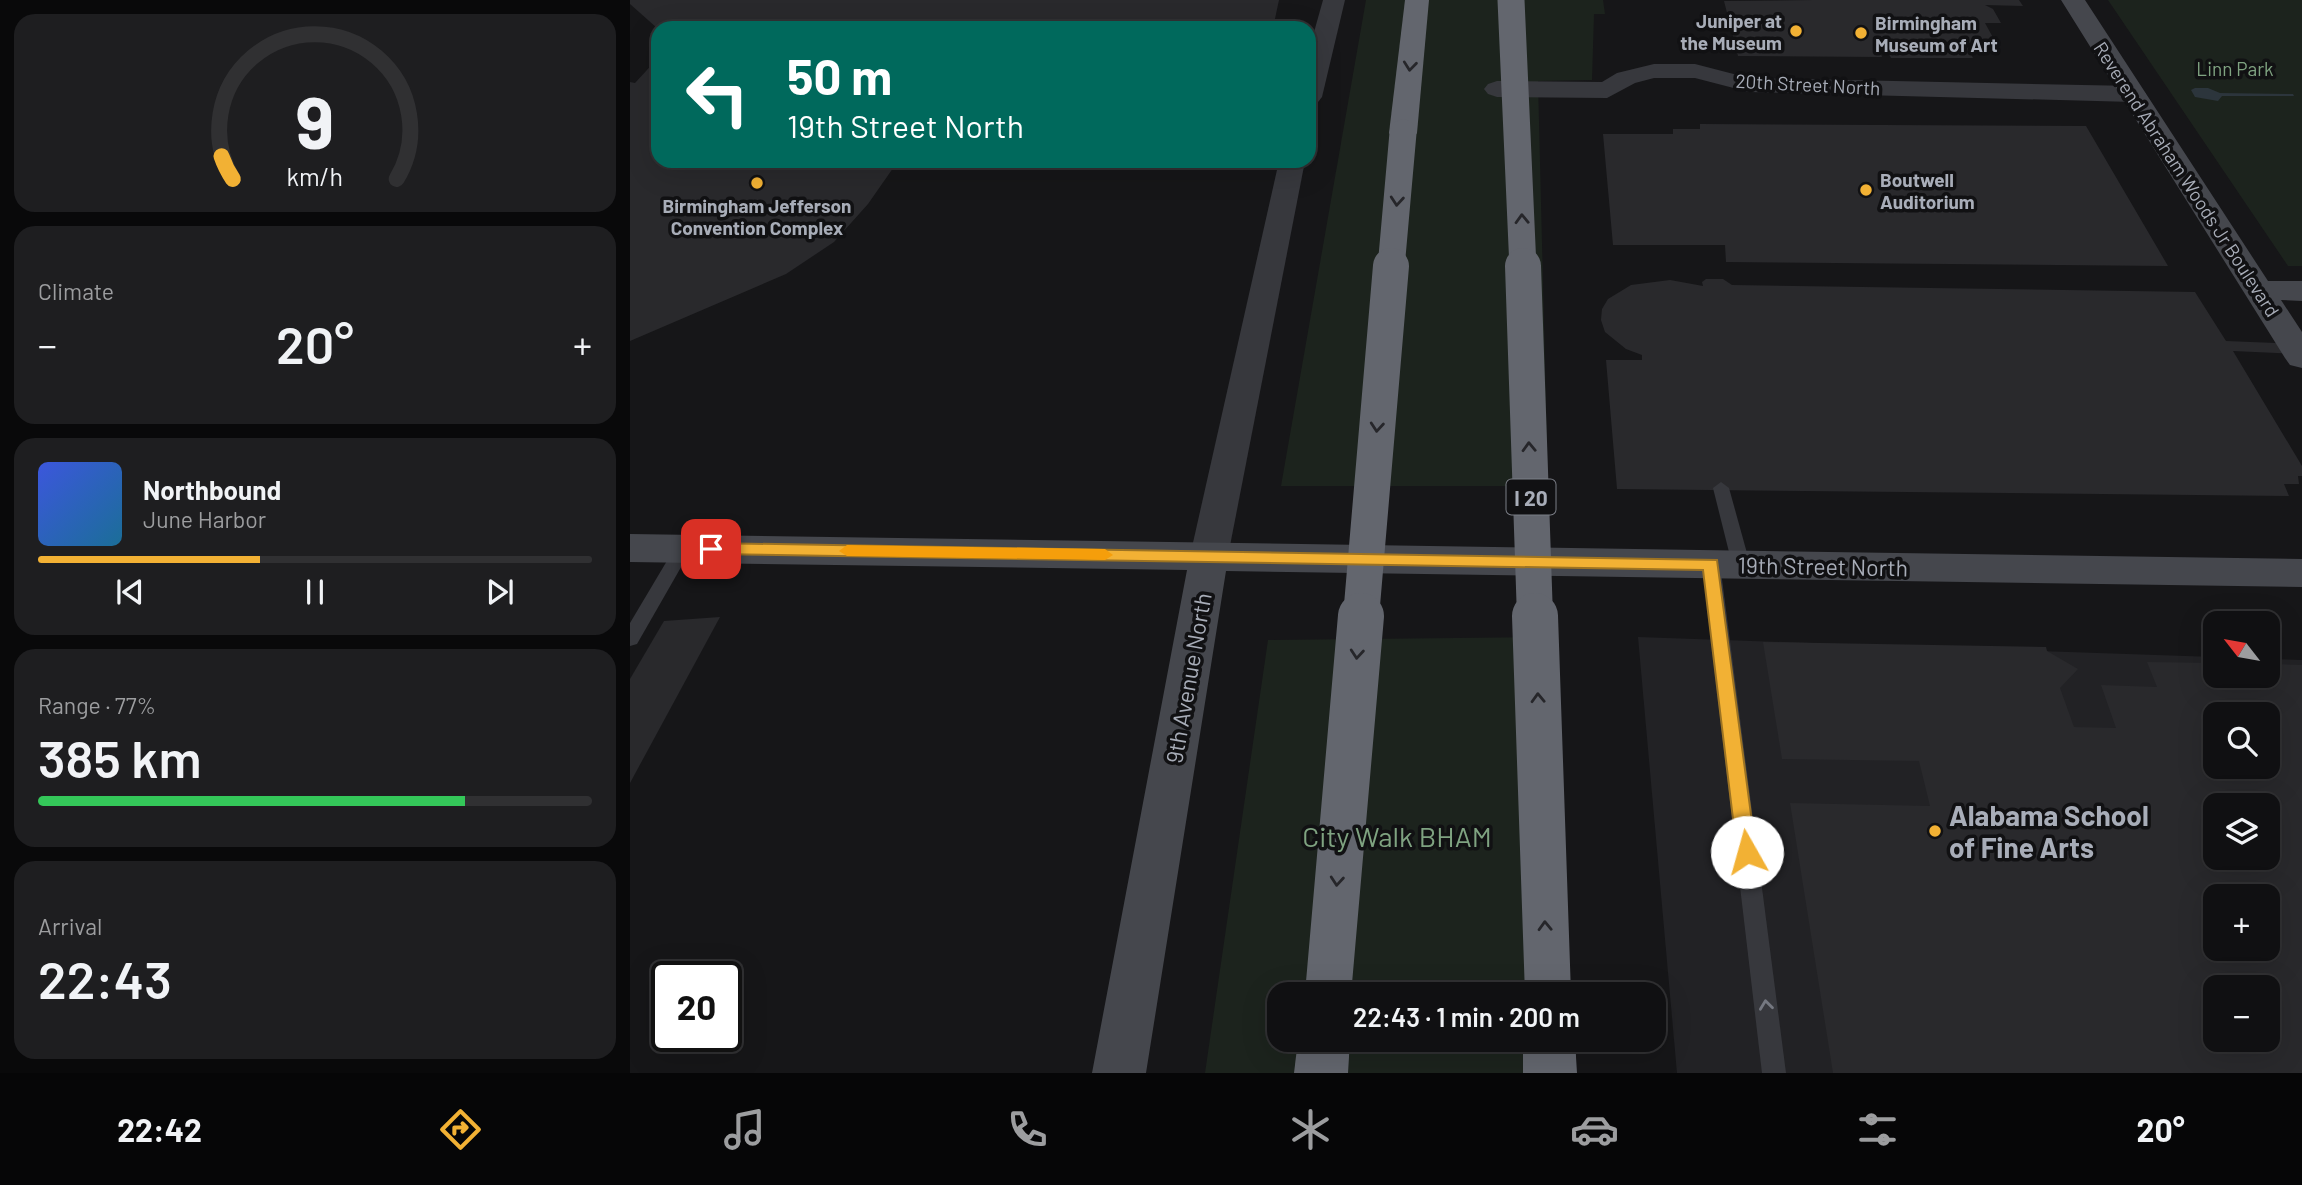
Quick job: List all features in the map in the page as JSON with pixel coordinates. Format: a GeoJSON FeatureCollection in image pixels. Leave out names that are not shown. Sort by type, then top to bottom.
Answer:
{"type":"FeatureCollection","features":[{"type":"Feature","properties":{"kind":"highway"},"geometry":{"type":"LineString","coordinates":[[1329,982],[1403,133],[1418,0]]}},
{"type":"Feature","properties":{"kind":"highway","name":"I 20"},"geometry":{"type":"LineString","coordinates":[[1511,0],[1520,175],[1548,982]]}},
{"type":"Feature","properties":{"kind":"highway"},"geometry":{"type":"LineString","coordinates":[[1321,1073],[1323,1052]]}},
{"type":"Feature","properties":{"kind":"highway"},"geometry":{"type":"LineString","coordinates":[[1549,1052],[1550,1073]]}},
{"type":"Feature","properties":{"kind":"main road","name":"Reverend Abraham Woods Jr Boulevard"},"geometry":{"type":"LineString","coordinates":[[2073,0],[2302,358]]}},
{"type":"Feature","properties":{"kind":"main road"},"geometry":{"type":"LineString","coordinates":[[2258,290],[2302,291]]}},
{"type":"Feature","properties":{"kind":"main road","name":"19th Street North"},"geometry":{"type":"LineString","coordinates":[[630,548],[2302,573]]}},
{"type":"Feature","properties":{"kind":"main road","name":"9th Avenue North"},"geometry":{"type":"LineString","coordinates":[[1119,1073],[1209,556]]}},
{"type":"Feature","properties":{"kind":"street"},"geometry":{"type":"LineString","coordinates":[[1316,70],[1334,0]]}},
{"type":"Feature","properties":{"kind":"street","name":"20th Street North"},"geometry":{"type":"LineString","coordinates":[[1497,89],[1607,90],[1626,78],[1654,71],[1695,71],[1749,85],[2133,94]]}},
{"type":"Feature","properties":{"kind":"street","name":"9th Avenue North"},"geometry":{"type":"LineString","coordinates":[[1209,556],[1291,168]]}},
{"type":"Feature","properties":{"kind":"lane"},"geometry":{"type":"LineString","coordinates":[[1721,488],[1774,1073]]}},
{"type":"Feature","properties":{"kind":"lane"},"geometry":{"type":"LineString","coordinates":[[630,639],[683,548]]}},
{"type":"Feature","properties":{"kind":"shaded area"},"geometry":{"type":"Polygon","coordinates":[[[2208,88],[2220,93],[2294,96],[2222,96],[2218,101],[2195,97],[2191,90],[2208,88]]]}},
{"type":"Feature","properties":{"kind":"shaded area","name":"Alabama School of Fine Arts"},"geometry":{"type":"Polygon","coordinates":[[[1638,637],[2203,657],[2203,688],[2280,688],[2280,659],[2302,660],[2302,1073],[1677,1073],[1638,637]]]}},
{"type":"Feature","properties":{"kind":"green space"},"geometry":{"type":"Polygon","coordinates":[[[1366,0],[1603,0],[1605,14],[1594,14],[1592,80],[1538,81],[1548,486],[1281,486],[1366,0]]]}},
{"type":"Feature","properties":{"kind":"green space","name":"Linn Park"},"geometry":{"type":"Polygon","coordinates":[[[2108,0],[2302,0],[2302,266],[2288,266],[2108,0]]]}},
{"type":"Feature","properties":{"kind":"green space","name":"City Walk BHAM"},"geometry":{"type":"Polygon","coordinates":[[[1543,637],[1561,982],[1267,982],[1267,1052],[1565,1052],[1566,1073],[1205,1073],[1268,640],[1543,637]]]}},
{"type":"Feature","properties":{"kind":"building"},"geometry":{"type":"Polygon","coordinates":[[[630,0],[1279,0],[1274,21],[651,23],[630,4],[630,0]]]}},
{"type":"Feature","properties":{"kind":"building","name":"Birmingham Museum of Art"},"geometry":{"type":"Polygon","coordinates":[[[2019,0],[2023,6],[1985,5],[1993,9],[2001,23],[1985,23],[1996,43],[1965,43],[1973,58],[1891,58],[1889,54],[1881,54],[1882,57],[1738,56],[1724,1],[2019,0]]]}},
{"type":"Feature","properties":{"kind":"building","name":"Birmingham Jefferson Convention Complex"},"geometry":{"type":"Polygon","coordinates":[[[651,66],[651,168],[893,168],[868,204],[834,242],[786,274],[630,341],[630,82],[635,83],[651,66]]]}},
{"type":"Feature","properties":{"kind":"building","name":"Boutwell Auditorium"},"geometry":{"type":"Polygon","coordinates":[[[1700,124],[2086,126],[2168,266],[1726,262],[1725,245],[1613,245],[1603,134],[1673,134],[1673,129],[1700,129],[1700,124]]]}},
{"type":"Feature","properties":{"kind":"building"},"geometry":{"type":"Polygon","coordinates":[[[1706,279],[1723,279],[1732,285],[2195,292],[2226,341],[2302,344],[2302,354],[2233,351],[2302,466],[2302,476],[2298,476],[2299,484],[2284,484],[2289,496],[1617,489],[1606,360],[1642,360],[1642,355],[1626,349],[1605,332],[1601,320],[1602,309],[1608,299],[1631,285],[1670,280],[1703,286],[1702,282],[1706,279]]]}},
{"type":"Feature","properties":{"kind":"building"},"geometry":{"type":"Polygon","coordinates":[[[720,617],[630,783],[630,679],[664,621],[720,617]]]}},
{"type":"Feature","properties":{"kind":"building","name":"Alabama School of Fine Arts"},"geometry":{"type":"Polygon","coordinates":[[[1763,642],[2046,647],[2047,651],[2078,669],[2060,688],[2074,727],[2116,728],[2101,685],[2157,687],[2147,662],[2203,663],[2203,688],[2280,688],[2280,664],[2302,665],[2302,1073],[1833,1073],[1790,803],[1930,806],[1919,761],[1782,759],[1763,642]]]}},
{"type":"Feature","properties":{"kind":"slow traffic"},"geometry":{"type":"LineString","coordinates":[[847,551],[1105,555]]}},
{"type":"Feature","properties":{"kind":"place","name":"Juniper at the Museum"},"geometry":{"type":"Point","coordinates":[1796,31]}},
{"type":"Feature","properties":{"kind":"place","name":"Birmingham Museum of Art"},"geometry":{"type":"Point","coordinates":[1861,33]}},
{"type":"Feature","properties":{"kind":"place","name":"Birmingham Jefferson Convention Complex"},"geometry":{"type":"Point","coordinates":[757,183]}},
{"type":"Feature","properties":{"kind":"place","name":"Boutwell Auditorium"},"geometry":{"type":"Point","coordinates":[1866,190]}},
{"type":"Feature","properties":{"kind":"place","name":"Alabama School of Fine Arts"},"geometry":{"type":"Point","coordinates":[1935,831]}},
{"type":"Feature","properties":{"kind":"route"},"geometry":{"type":"LineString","coordinates":[[711,549],[1711,564],[1747,852]]}}]}
